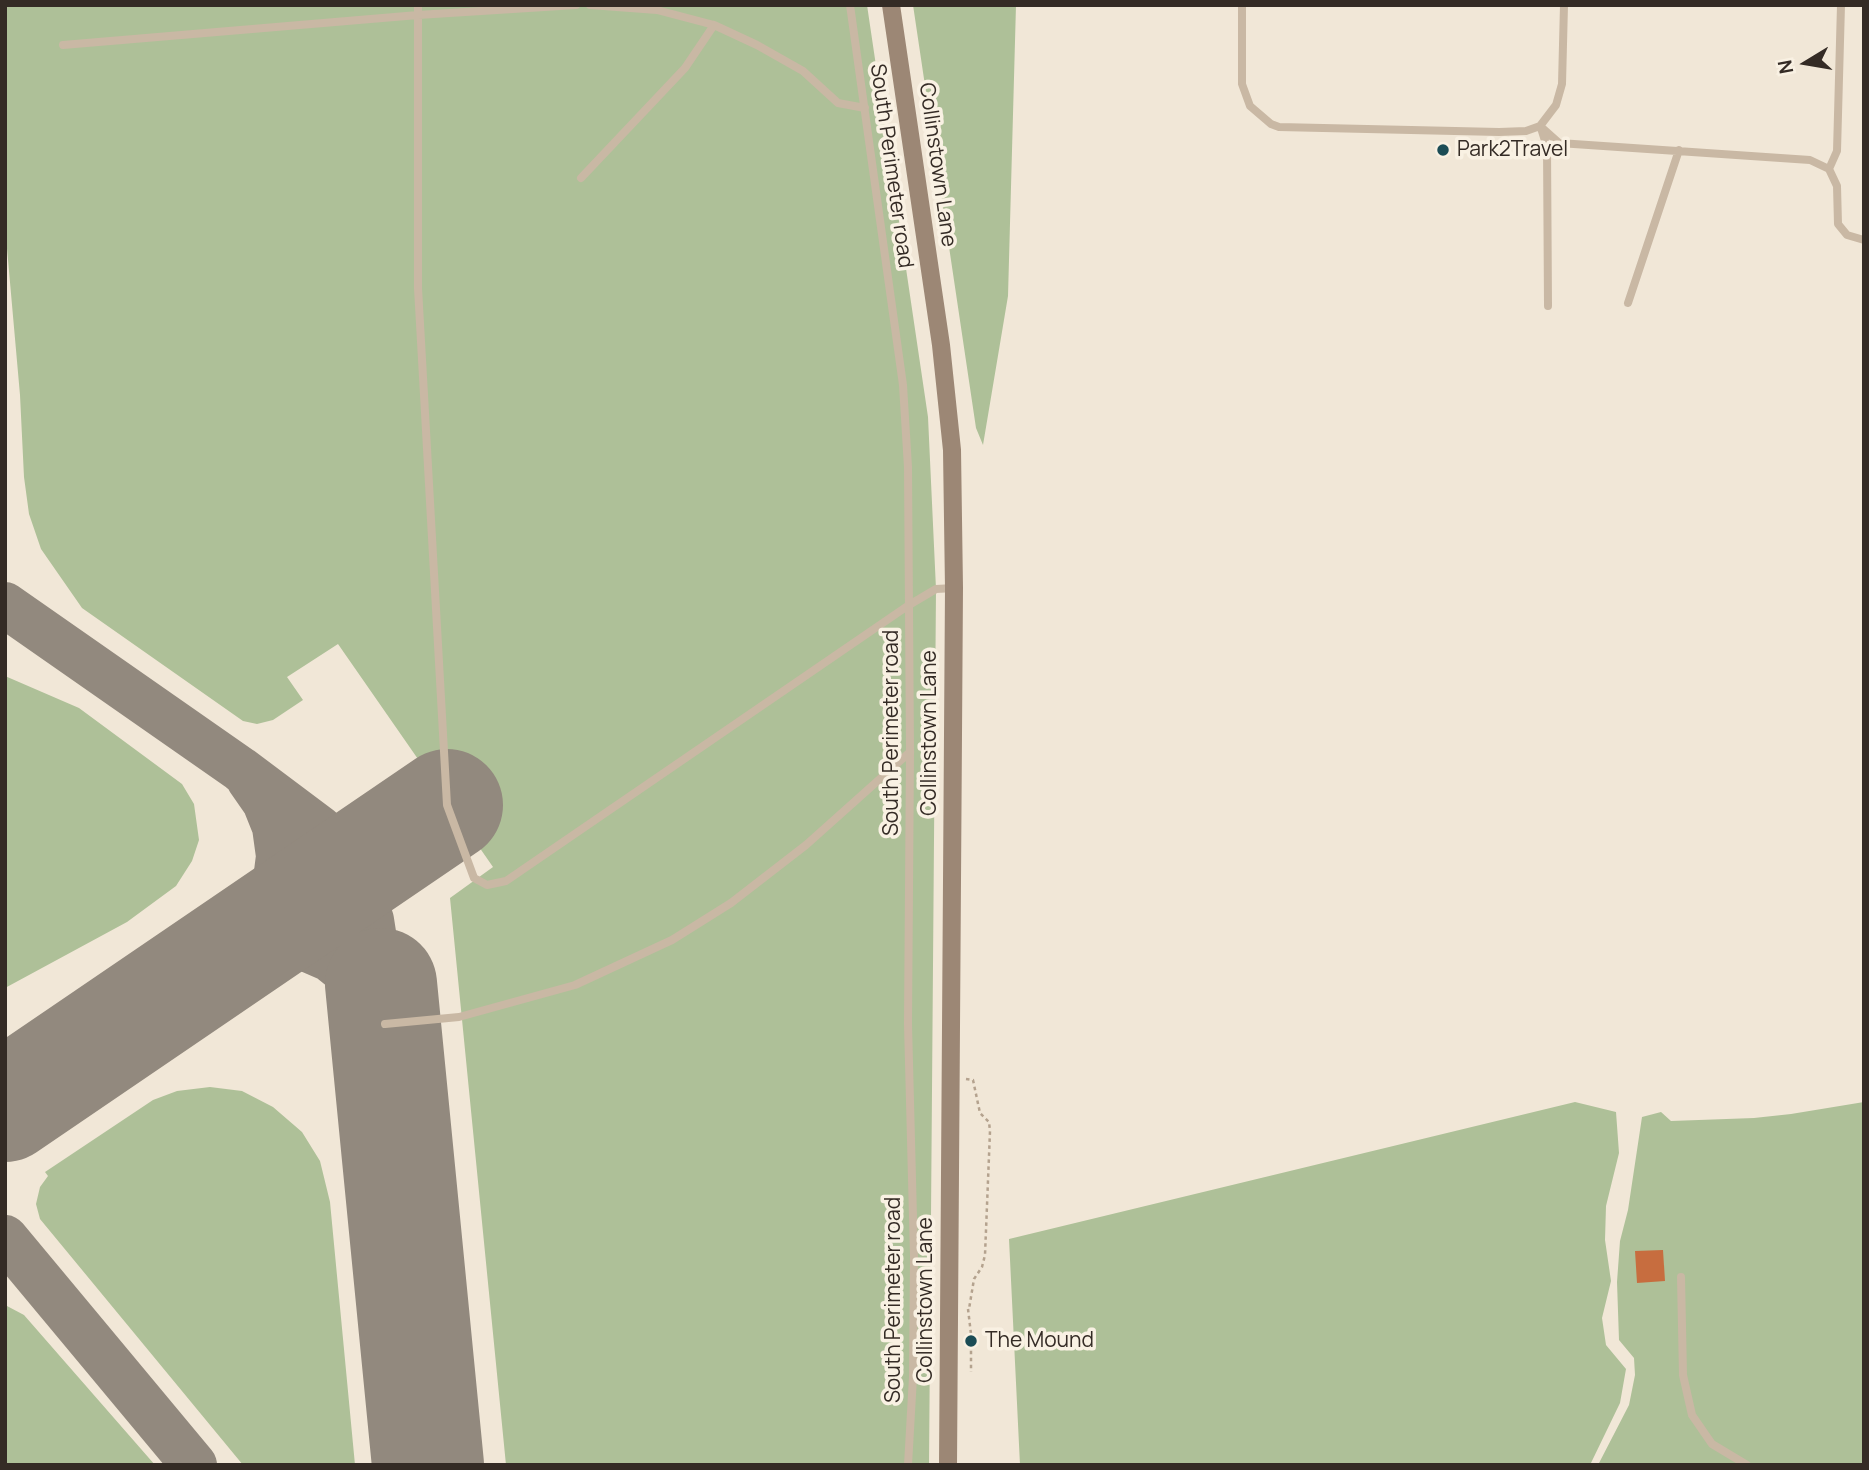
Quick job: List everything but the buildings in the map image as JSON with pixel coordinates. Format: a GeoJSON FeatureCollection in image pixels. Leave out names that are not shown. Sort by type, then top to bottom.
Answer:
{"type":"FeatureCollection","features":[{"type":"Feature","properties":{"kind":"street","name":"Collinstown Lane"},"geometry":{"type":"LineString","coordinates":[[891,5],[941,345],[952,450],[954,588],[948,1465]]}},
{"type":"Feature","properties":{"kind":"lane"},"geometry":{"type":"LineString","coordinates":[[418,5],[418,288],[447,805],[474,878],[486,884],[506,881],[909,605],[936,589],[954,588]]}},
{"type":"Feature","properties":{"kind":"lane"},"geometry":{"type":"LineString","coordinates":[[63,45],[418,15],[576,5]]}},
{"type":"Feature","properties":{"kind":"lane"},"geometry":{"type":"LineString","coordinates":[[590,5],[657,10],[714,25],[803,71],[838,103],[865,108]]}},
{"type":"Feature","properties":{"kind":"lane","name":"South Perimeter road"},"geometry":{"type":"LineString","coordinates":[[850,5],[903,385],[908,467],[908,1024],[914,1256],[913,1377],[908,1465]]}},
{"type":"Feature","properties":{"kind":"lane"},"geometry":{"type":"LineString","coordinates":[[1242,5],[1241,78],[1246,98],[1262,118],[1279,127],[1499,132],[1526,131],[1540,126],[1556,105],[1561,93],[1564,5]]}},
{"type":"Feature","properties":{"kind":"lane"},"geometry":{"type":"LineString","coordinates":[[1829,169],[1837,151],[1841,5]]}},
{"type":"Feature","properties":{"kind":"lane"},"geometry":{"type":"LineString","coordinates":[[581,178],[685,68],[714,25]]}},
{"type":"Feature","properties":{"kind":"lane"},"geometry":{"type":"LineString","coordinates":[[1540,126],[1559,143],[1810,160],[1829,169],[1837,186],[1838,224],[1847,235],[1864,240]]}},
{"type":"Feature","properties":{"kind":"lane"},"geometry":{"type":"LineString","coordinates":[[1540,126],[1547,147],[1548,306]]}},
{"type":"Feature","properties":{"kind":"lane"},"geometry":{"type":"LineString","coordinates":[[1628,303],[1679,150]]}},
{"type":"Feature","properties":{"kind":"lane"},"geometry":{"type":"LineString","coordinates":[[385,1024],[459,1017],[575,985],[672,940],[731,903],[806,845],[910,752]]}},
{"type":"Feature","properties":{"kind":"lane"},"geometry":{"type":"LineString","coordinates":[[1681,1277],[1683,1375],[1692,1415],[1712,1444],[1747,1465]]}},
{"type":"Feature","properties":{"kind":"path"},"geometry":{"type":"LineString","coordinates":[[964,1082],[969,1078],[973,1080],[980,1114],[989,1122],[985,1255],[982,1267],[974,1279],[969,1309]]}},
{"type":"Feature","properties":{"kind":"green space"},"geometry":{"type":"Polygon","coordinates":[[[5,5],[867,5],[928,417],[936,589],[929,1465],[506,1465],[450,898],[493,867],[338,644],[287,677],[303,700],[273,720],[257,724],[243,721],[82,608],[41,549],[29,514],[24,477],[20,395],[5,226],[5,5]]]}},
{"type":"Feature","properties":{"kind":"green space"},"geometry":{"type":"Polygon","coordinates":[[[913,5],[1016,5],[1008,296],[983,445],[976,428],[913,5]]]}},
{"type":"Feature","properties":{"kind":"green space"},"geometry":{"type":"Polygon","coordinates":[[[5,676],[79,708],[182,784],[194,804],[199,840],[192,861],[176,886],[127,922],[5,988],[5,676]]]}},
{"type":"Feature","properties":{"kind":"green space"},"geometry":{"type":"Polygon","coordinates":[[[210,1087],[242,1091],[273,1107],[302,1132],[320,1161],[330,1202],[355,1465],[243,1465],[40,1219],[36,1204],[40,1187],[48,1176],[45,1172],[153,1100],[177,1091],[210,1087]]]}},
{"type":"Feature","properties":{"kind":"green space"},"geometry":{"type":"Polygon","coordinates":[[[1575,1102],[1616,1112],[1619,1153],[1606,1206],[1605,1240],[1611,1281],[1602,1318],[1606,1345],[1626,1369],[1620,1403],[1590,1465],[1020,1465],[1009,1239],[1575,1102]]]}},
{"type":"Feature","properties":{"kind":"green space"},"geometry":{"type":"Polygon","coordinates":[[[1864,1102],[1864,1465],[1598,1465],[1629,1405],[1635,1375],[1634,1358],[1619,1340],[1617,1282],[1620,1241],[1628,1210],[1642,1117],[1661,1112],[1671,1121],[1754,1118],[1864,1102]]]}},
{"type":"Feature","properties":{"kind":"green space"},"geometry":{"type":"Polygon","coordinates":[[[7,1306],[24,1315],[155,1465],[5,1465],[7,1306]]]}},
{"type":"Feature","properties":{"kind":"taxiway"},"geometry":{"type":"LineString","coordinates":[[5,605],[240,769],[320,829],[361,891],[371,920],[381,984]]}},
{"type":"Feature","properties":{"kind":"taxiway"},"geometry":{"type":"LineString","coordinates":[[5,1075],[40,1072],[61,1063],[119,1028],[248,933],[269,901],[276,880],[279,856],[275,827],[265,802],[249,779]]}},
{"type":"Feature","properties":{"kind":"taxiway"},"geometry":{"type":"LineString","coordinates":[[224,957],[246,948],[282,944],[300,946],[330,959],[361,984],[385,1030]]}},
{"type":"Feature","properties":{"kind":"taxiway"},"geometry":{"type":"LineString","coordinates":[[5,1238],[194,1465]]}},
{"type":"Feature","properties":{"kind":"runway"},"geometry":{"type":"LineString","coordinates":[[5,1106],[447,805]]}},
{"type":"Feature","properties":{"kind":"runway"},"geometry":{"type":"LineString","coordinates":[[381,984],[428,1465]]}},
{"type":"Feature","properties":{"kind":"place","name":"Park2Travel"},"geometry":{"type":"Point","coordinates":[1443,150]}},
{"type":"Feature","properties":{"kind":"place","name":"The Mound"},"geometry":{"type":"Point","coordinates":[971,1341]}}]}
